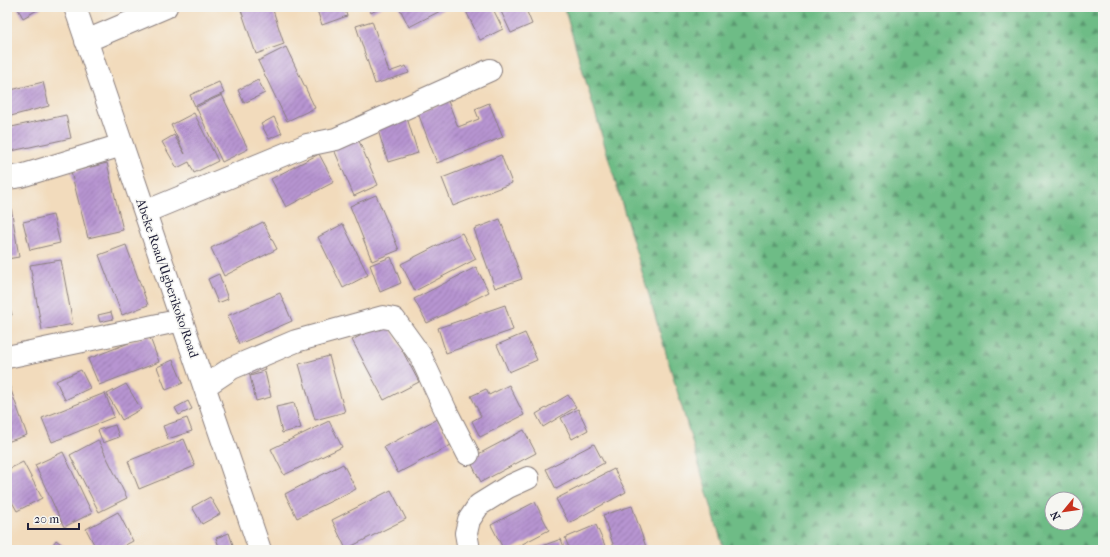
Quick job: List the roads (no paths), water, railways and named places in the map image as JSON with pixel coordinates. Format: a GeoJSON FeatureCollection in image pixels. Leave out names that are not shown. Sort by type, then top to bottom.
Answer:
{"type":"FeatureCollection","features":[{"type":"Feature","properties":{"kind":"street","name":"Abeke Road/Ugberikoko/Road"},"geometry":{"type":"LineString","coordinates":[[75,7],[260,550]]}},
{"type":"Feature","properties":{"kind":"street"},"geometry":{"type":"LineString","coordinates":[[86,41],[166,7]]}},
{"type":"Feature","properties":{"kind":"street"},"geometry":{"type":"LineString","coordinates":[[145,212],[308,145],[336,139],[490,70]]}},
{"type":"Feature","properties":{"kind":"street"},"geometry":{"type":"LineString","coordinates":[[7,178],[21,176],[122,145]]}},
{"type":"Feature","properties":{"kind":"street"},"geometry":{"type":"LineString","coordinates":[[205,386],[232,368],[296,341],[383,317],[394,319],[420,355],[468,454]]}},
{"type":"Feature","properties":{"kind":"street"},"geometry":{"type":"LineString","coordinates":[[7,357],[182,320]]}},
{"type":"Feature","properties":{"kind":"street"},"geometry":{"type":"LineString","coordinates":[[469,550],[466,533],[469,520],[479,505],[508,487],[528,478]]}}]}
